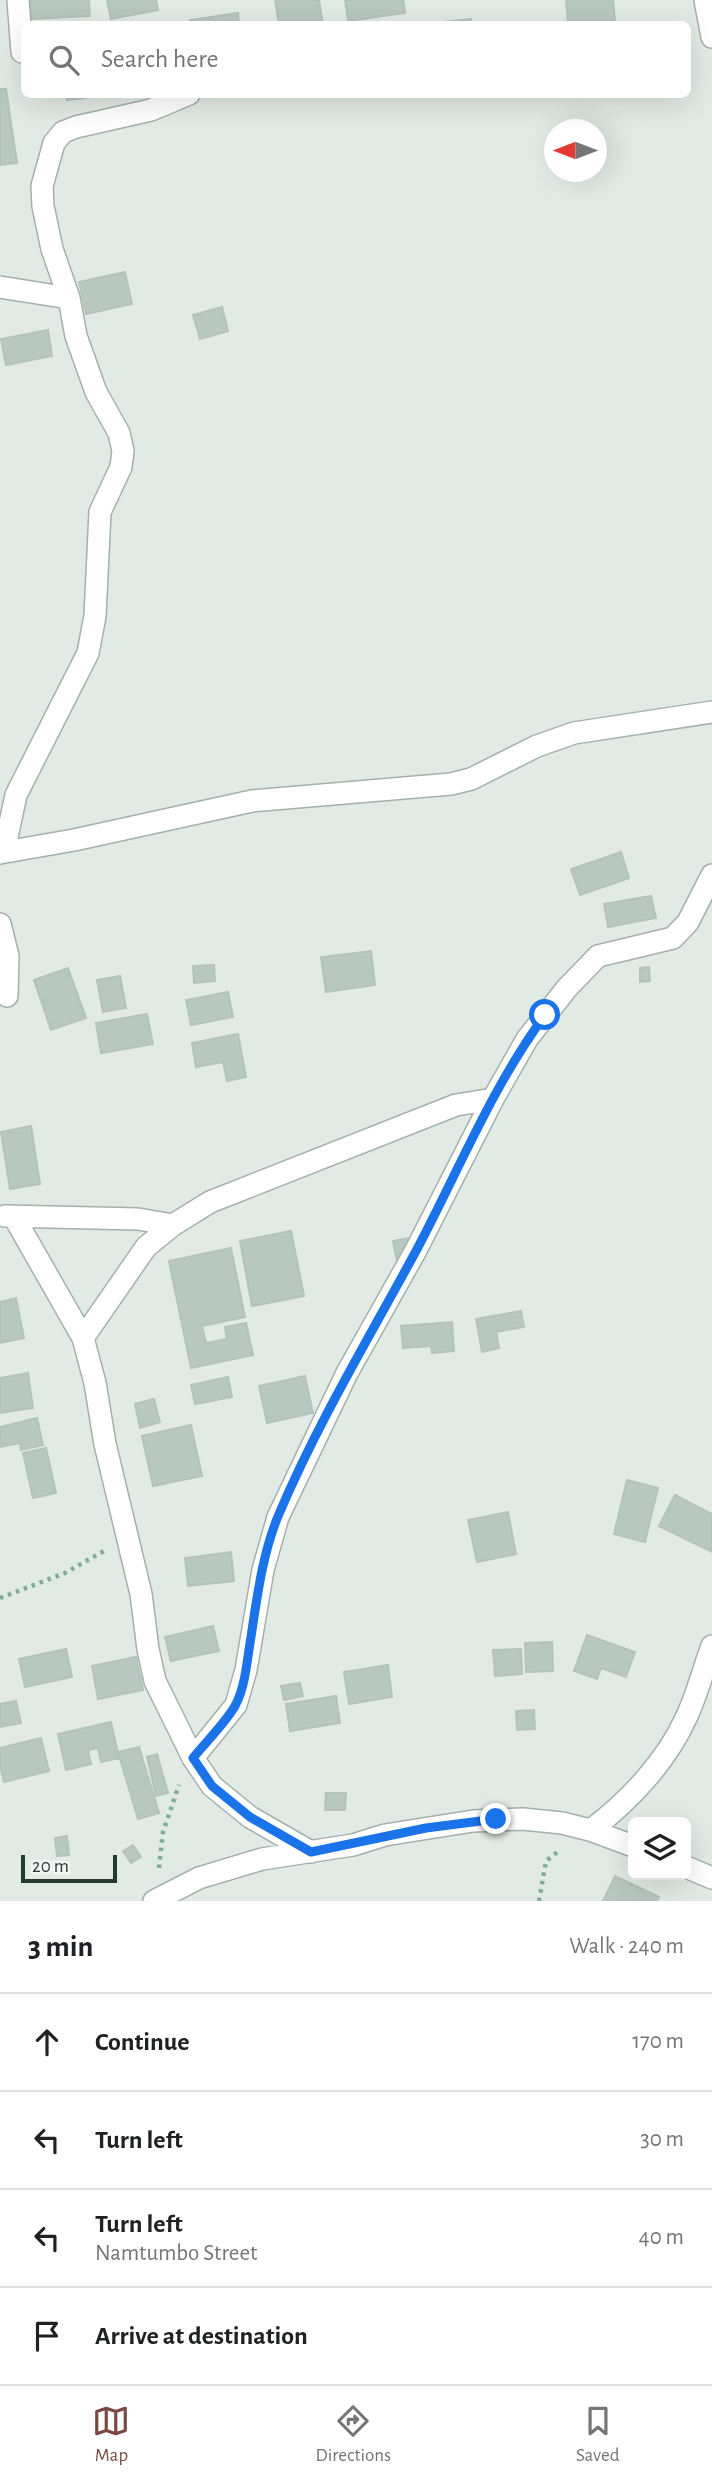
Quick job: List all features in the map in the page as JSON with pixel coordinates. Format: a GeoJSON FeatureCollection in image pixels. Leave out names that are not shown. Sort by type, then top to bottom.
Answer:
{"type":"FeatureCollection","features":[{"type":"Feature","properties":{"kind":"street"},"geometry":{"type":"LineString","coordinates":[[18,0],[21,38]]}},
{"type":"Feature","properties":{"kind":"street"},"geometry":{"type":"LineString","coordinates":[[705,0],[712,37]]}},
{"type":"Feature","properties":{"kind":"street"},"geometry":{"type":"LineString","coordinates":[[179,98],[150,110],[63,132],[54,143],[42,186],[43,206],[52,249],[69,298],[76,336],[96,392],[119,433],[123,451],[121,467],[100,512],[95,616],[88,653],[16,795],[2,852],[74,840],[252,801],[451,784],[471,779],[537,746],[574,733],[712,712]]}},
{"type":"Feature","properties":{"kind":"street"},"geometry":{"type":"LineString","coordinates":[[0,287],[69,298]]}},
{"type":"Feature","properties":{"kind":"street"},"geometry":{"type":"LineString","coordinates":[[193,1758],[236,1705],[246,1670],[263,1570],[278,1517],[347,1373],[415,1252],[493,1099],[527,1039],[589,964],[604,954],[673,938],[688,922],[712,875]]}},
{"type":"Feature","properties":{"kind":"street"},"geometry":{"type":"LineString","coordinates":[[0,924],[8,956],[7,996]]}},
{"type":"Feature","properties":{"kind":"street"},"geometry":{"type":"LineString","coordinates":[[83,1338],[146,1247],[173,1225],[210,1202],[456,1105],[493,1099]]}},
{"type":"Feature","properties":{"kind":"street"},"geometry":{"type":"LineString","coordinates":[[7,1216],[138,1219],[173,1225]]}},
{"type":"Feature","properties":{"kind":"street"},"geometry":{"type":"LineString","coordinates":[[7,1216],[83,1338],[95,1383],[105,1444],[129,1536],[155,1681],[193,1758],[212,1786],[250,1817],[311,1852]]}},
{"type":"Feature","properties":{"kind":"street"},"geometry":{"type":"LineString","coordinates":[[591,1830],[632,1795],[678,1734],[712,1646]]}},
{"type":"Feature","properties":{"kind":"street"},"geometry":{"type":"LineString","coordinates":[[155,1901],[199,1878],[262,1859],[353,1845],[385,1835],[473,1821],[523,1819],[562,1823],[591,1830],[628,1844]]}},
{"type":"Feature","properties":{"kind":"street"},"geometry":{"type":"LineString","coordinates":[[691,1869],[712,1878]]}},
{"type":"Feature","properties":{"kind":"path"},"geometry":{"type":"LineString","coordinates":[[0,1598],[65,1573],[129,1536]]}},
{"type":"Feature","properties":{"kind":"path"},"geometry":{"type":"LineString","coordinates":[[155,1901],[163,1832],[180,1783],[193,1758]]}},
{"type":"Feature","properties":{"kind":"path"},"geometry":{"type":"LineString","coordinates":[[538,1901],[546,1861],[591,1830]]}},
{"type":"Feature","properties":{"kind":"building"},"geometry":{"type":"Polygon","coordinates":[[[30,0],[89,0],[90,16],[31,19],[30,0]]]}},
{"type":"Feature","properties":{"kind":"building"},"geometry":{"type":"Polygon","coordinates":[[[107,0],[156,0],[158,10],[111,19],[107,0]]]}},
{"type":"Feature","properties":{"kind":"building"},"geometry":{"type":"Polygon","coordinates":[[[275,0],[319,0],[322,21],[278,21],[275,0]]]}},
{"type":"Feature","properties":{"kind":"building"},"geometry":{"type":"Polygon","coordinates":[[[345,0],[403,0],[405,13],[348,21],[345,0]]]}},
{"type":"Feature","properties":{"kind":"building"},"geometry":{"type":"Polygon","coordinates":[[[566,0],[613,0],[615,21],[568,21],[566,0]]]}},
{"type":"Feature","properties":{"kind":"building"},"geometry":{"type":"Polygon","coordinates":[[[238,13],[239,21],[190,21],[238,13]]]}},
{"type":"Feature","properties":{"kind":"building"},"geometry":{"type":"Polygon","coordinates":[[[0,89],[6,89],[17,163],[0,165],[0,89]]]}},
{"type":"Feature","properties":{"kind":"building"},"geometry":{"type":"Polygon","coordinates":[[[125,272],[132,304],[86,314],[79,282],[125,272]]]}},
{"type":"Feature","properties":{"kind":"building"},"geometry":{"type":"Polygon","coordinates":[[[222,307],[228,331],[200,339],[193,315],[222,307]]]}},
{"type":"Feature","properties":{"kind":"building"},"geometry":{"type":"Polygon","coordinates":[[[48,330],[52,356],[6,365],[1,339],[48,330]]]}},
{"type":"Feature","properties":{"kind":"building"},"geometry":{"type":"Polygon","coordinates":[[[621,852],[629,878],[580,895],[571,869],[621,852]]]}},
{"type":"Feature","properties":{"kind":"building"},"geometry":{"type":"Polygon","coordinates":[[[651,896],[656,918],[608,927],[604,904],[651,896]]]}},
{"type":"Feature","properties":{"kind":"building"},"geometry":{"type":"Polygon","coordinates":[[[371,951],[375,985],[326,992],[321,957],[371,951]]]}},
{"type":"Feature","properties":{"kind":"building"},"geometry":{"type":"Polygon","coordinates":[[[214,965],[215,981],[194,983],[193,966],[214,965]]]}},
{"type":"Feature","properties":{"kind":"building"},"geometry":{"type":"Polygon","coordinates":[[[649,967],[650,981],[640,982],[640,968],[649,967]]]}},
{"type":"Feature","properties":{"kind":"building"},"geometry":{"type":"Polygon","coordinates":[[[68,968],[86,1018],[51,1030],[34,980],[68,968]]]}},
{"type":"Feature","properties":{"kind":"building"},"geometry":{"type":"Polygon","coordinates":[[[120,976],[126,1008],[103,1012],[97,980],[120,976]]]}},
{"type":"Feature","properties":{"kind":"building"},"geometry":{"type":"Polygon","coordinates":[[[228,992],[233,1017],[191,1025],[186,1000],[228,992]]]}},
{"type":"Feature","properties":{"kind":"building"},"geometry":{"type":"Polygon","coordinates":[[[147,1014],[153,1044],[101,1053],[96,1023],[147,1014]]]}},
{"type":"Feature","properties":{"kind":"building"},"geometry":{"type":"Polygon","coordinates":[[[238,1034],[246,1077],[227,1081],[223,1062],[196,1067],[192,1043],[238,1034]]]}},
{"type":"Feature","properties":{"kind":"building"},"geometry":{"type":"Polygon","coordinates":[[[31,1126],[40,1184],[10,1189],[1,1132],[31,1126]]]}},
{"type":"Feature","properties":{"kind":"building"},"geometry":{"type":"Polygon","coordinates":[[[291,1231],[304,1296],[252,1306],[240,1241],[291,1231]]]}},
{"type":"Feature","properties":{"kind":"building"},"geometry":{"type":"Polygon","coordinates":[[[422,1236],[425,1256],[397,1261],[393,1241],[422,1236]]]}},
{"type":"Feature","properties":{"kind":"building"},"geometry":{"type":"Polygon","coordinates":[[[231,1248],[245,1317],[202,1326],[206,1343],[227,1339],[225,1327],[246,1323],[253,1355],[191,1368],[169,1261],[231,1248]]]}},
{"type":"Feature","properties":{"kind":"building"},"geometry":{"type":"Polygon","coordinates":[[[16,1298],[24,1338],[0,1343],[0,1302],[16,1298]]]}},
{"type":"Feature","properties":{"kind":"building"},"geometry":{"type":"Polygon","coordinates":[[[521,1311],[524,1327],[496,1332],[499,1348],[482,1352],[476,1319],[521,1311]]]}},
{"type":"Feature","properties":{"kind":"building"},"geometry":{"type":"Polygon","coordinates":[[[452,1322],[454,1351],[432,1353],[431,1346],[403,1348],[401,1326],[452,1322]]]}},
{"type":"Feature","properties":{"kind":"building"},"geometry":{"type":"Polygon","coordinates":[[[28,1373],[33,1408],[0,1413],[0,1378],[28,1373]]]}},
{"type":"Feature","properties":{"kind":"building"},"geometry":{"type":"Polygon","coordinates":[[[305,1376],[313,1413],[267,1423],[259,1386],[305,1376]]]}},
{"type":"Feature","properties":{"kind":"building"},"geometry":{"type":"Polygon","coordinates":[[[228,1377],[232,1397],[195,1404],[191,1385],[228,1377]]]}},
{"type":"Feature","properties":{"kind":"building"},"geometry":{"type":"Polygon","coordinates":[[[154,1399],[160,1422],[140,1428],[135,1404],[154,1399]]]}},
{"type":"Feature","properties":{"kind":"building"},"geometry":{"type":"Polygon","coordinates":[[[37,1418],[43,1445],[21,1450],[20,1443],[0,1447],[0,1427],[37,1418]]]}},
{"type":"Feature","properties":{"kind":"building"},"geometry":{"type":"Polygon","coordinates":[[[191,1425],[202,1476],[153,1486],[142,1436],[191,1425]]]}},
{"type":"Feature","properties":{"kind":"building"},"geometry":{"type":"Polygon","coordinates":[[[46,1448],[56,1493],[33,1498],[23,1453],[46,1448]]]}},
{"type":"Feature","properties":{"kind":"building"},"geometry":{"type":"Polygon","coordinates":[[[627,1480],[658,1488],[645,1542],[614,1534],[627,1480]]]}},
{"type":"Feature","properties":{"kind":"building"},"geometry":{"type":"Polygon","coordinates":[[[675,1495],[712,1514],[712,1552],[659,1526],[675,1495]]]}},
{"type":"Feature","properties":{"kind":"building"},"geometry":{"type":"Polygon","coordinates":[[[508,1512],[516,1554],[477,1562],[468,1520],[508,1512]]]}},
{"type":"Feature","properties":{"kind":"building"},"geometry":{"type":"Polygon","coordinates":[[[231,1552],[234,1581],[188,1586],[185,1558],[231,1552]]]}},
{"type":"Feature","properties":{"kind":"building"},"geometry":{"type":"Polygon","coordinates":[[[213,1626],[219,1651],[171,1661],[165,1637],[213,1626]]]}},
{"type":"Feature","properties":{"kind":"building"},"geometry":{"type":"Polygon","coordinates":[[[587,1635],[635,1652],[626,1677],[601,1668],[597,1679],[574,1671],[587,1635]]]}},
{"type":"Feature","properties":{"kind":"building"},"geometry":{"type":"Polygon","coordinates":[[[552,1642],[553,1671],[526,1672],[525,1643],[552,1642]]]}},
{"type":"Feature","properties":{"kind":"building"},"geometry":{"type":"Polygon","coordinates":[[[66,1649],[72,1677],[25,1687],[19,1659],[66,1649]]]}},
{"type":"Feature","properties":{"kind":"building"},"geometry":{"type":"Polygon","coordinates":[[[521,1649],[522,1674],[495,1676],[493,1650],[521,1649]]]}},
{"type":"Feature","properties":{"kind":"building"},"geometry":{"type":"Polygon","coordinates":[[[136,1657],[143,1690],[98,1699],[92,1666],[136,1657]]]}},
{"type":"Feature","properties":{"kind":"building"},"geometry":{"type":"Polygon","coordinates":[[[388,1665],[392,1697],[349,1704],[344,1672],[388,1665]]]}},
{"type":"Feature","properties":{"kind":"building"},"geometry":{"type":"Polygon","coordinates":[[[300,1683],[303,1696],[284,1700],[281,1686],[300,1683]]]}},
{"type":"Feature","properties":{"kind":"building"},"geometry":{"type":"Polygon","coordinates":[[[336,1696],[340,1723],[290,1731],[286,1704],[336,1696]]]}},
{"type":"Feature","properties":{"kind":"building"},"geometry":{"type":"Polygon","coordinates":[[[16,1701],[21,1723],[0,1727],[0,1704],[16,1701]]]}},
{"type":"Feature","properties":{"kind":"building"},"geometry":{"type":"Polygon","coordinates":[[[534,1710],[535,1729],[517,1730],[516,1711],[534,1710]]]}},
{"type":"Feature","properties":{"kind":"building"},"geometry":{"type":"Polygon","coordinates":[[[111,1722],[119,1758],[101,1762],[98,1748],[88,1750],[91,1764],[66,1770],[58,1734],[111,1722]]]}},
{"type":"Feature","properties":{"kind":"building"},"geometry":{"type":"Polygon","coordinates":[[[41,1738],[49,1771],[4,1782],[0,1766],[0,1748],[41,1738]]]}},
{"type":"Feature","properties":{"kind":"building"},"geometry":{"type":"Polygon","coordinates":[[[139,1747],[159,1813],[138,1819],[118,1752],[139,1747]]]}},
{"type":"Feature","properties":{"kind":"building"},"geometry":{"type":"Polygon","coordinates":[[[157,1754],[168,1793],[156,1796],[147,1757],[157,1754]]]}},
{"type":"Feature","properties":{"kind":"building"},"geometry":{"type":"Polygon","coordinates":[[[326,1793],[346,1793],[345,1810],[325,1810],[326,1793]]]}},
{"type":"Feature","properties":{"kind":"building"},"geometry":{"type":"Polygon","coordinates":[[[67,1836],[69,1855],[57,1856],[55,1838],[67,1836]]]}},
{"type":"Feature","properties":{"kind":"building"},"geometry":{"type":"Polygon","coordinates":[[[133,1845],[141,1857],[131,1863],[123,1851],[133,1845]]]}},
{"type":"Feature","properties":{"kind":"building"},"geometry":{"type":"Polygon","coordinates":[[[615,1876],[659,1897],[657,1901],[603,1901],[615,1876]]]}},
{"type":"Feature","properties":{"kind":"route"},"geometry":{"type":"LineString","coordinates":[[496,1819],[385,1835],[353,1845],[311,1852],[250,1817],[212,1786],[193,1758],[236,1705],[246,1670],[263,1570],[278,1517],[307,1454],[347,1373],[415,1252],[493,1099],[527,1039],[545,1015]]}}]}
